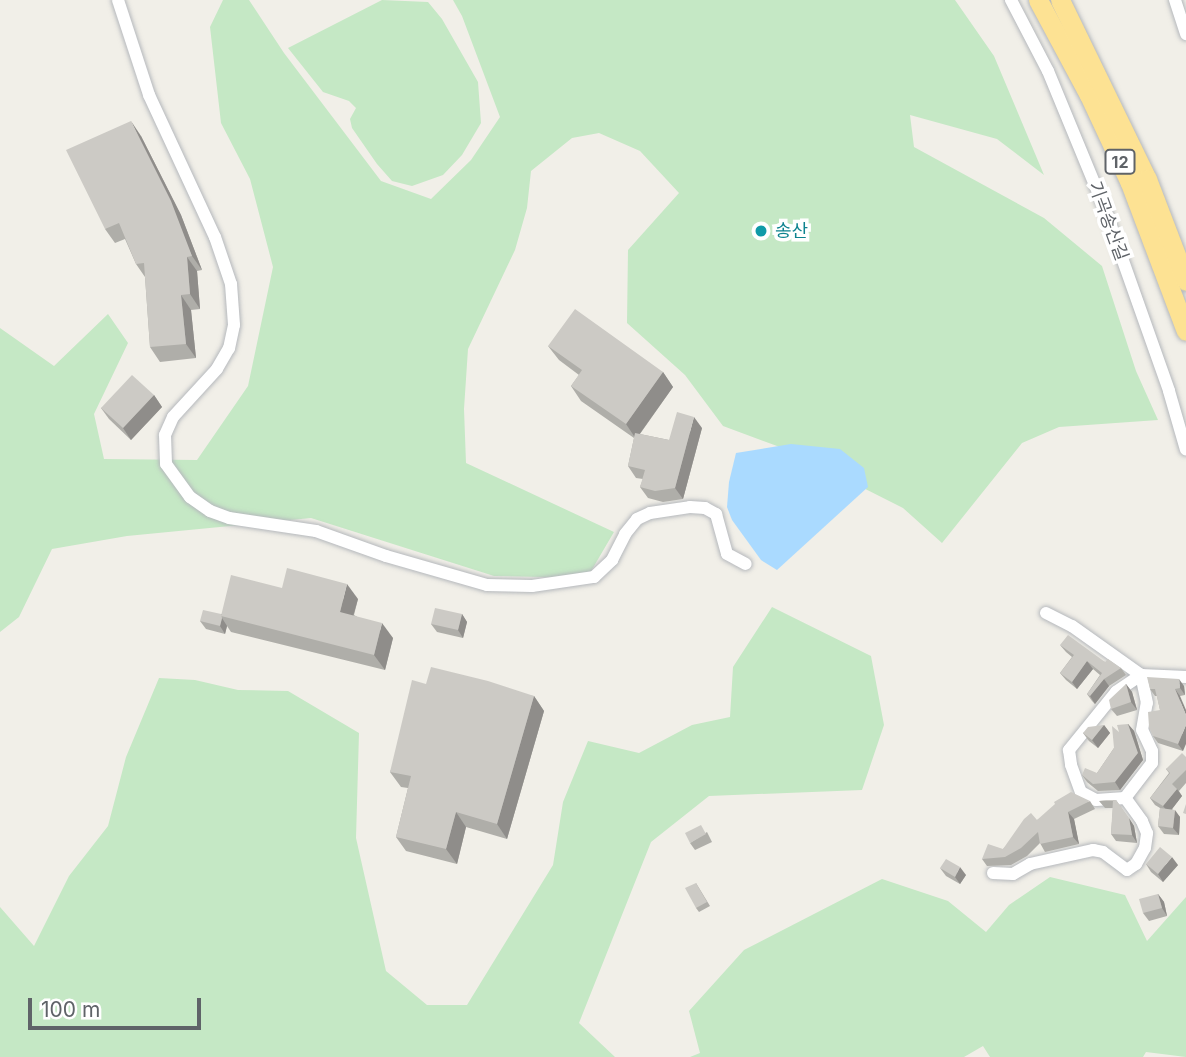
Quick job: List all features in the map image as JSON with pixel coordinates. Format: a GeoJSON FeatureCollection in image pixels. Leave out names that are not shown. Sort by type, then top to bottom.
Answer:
{"type":"FeatureCollection","features":[{"type":"Feature","properties":{"kind":"highway","name":"12"},"geometry":{"type":"LineString","coordinates":[[1038,0],[1089,95],[1130,183],[1186,331]]}},
{"type":"Feature","properties":{"kind":"highway","name":"12"},"geometry":{"type":"LineString","coordinates":[[1060,0],[1147,179],[1186,281]]}},
{"type":"Feature","properties":{"kind":"street"},"geometry":{"type":"LineString","coordinates":[[118,0],[149,95],[215,237],[231,284],[234,325],[229,348],[216,369],[173,416],[164,435],[166,464],[190,497],[209,511],[229,519],[316,531],[386,556],[486,585],[532,586],[594,577],[612,560],[625,534],[637,519],[650,513],[690,508],[705,508],[716,514],[727,554],[746,564]]}},
{"type":"Feature","properties":{"kind":"street","name":"기곡송산길"},"geometry":{"type":"LineString","coordinates":[[1011,0],[1048,71],[1104,207],[1169,391],[1186,450]]}},
{"type":"Feature","properties":{"kind":"street"},"geometry":{"type":"LineString","coordinates":[[1175,0],[1186,34]]}},
{"type":"Feature","properties":{"kind":"street"},"geometry":{"type":"LineString","coordinates":[[1046,613],[1072,626],[1141,675],[1186,677]]}},
{"type":"Feature","properties":{"kind":"street"},"geometry":{"type":"LineString","coordinates":[[1141,675],[1147,704],[1142,716],[1142,730],[1152,751],[1152,763],[1125,798],[1096,800],[1081,792],[1071,765],[1069,750],[1116,692],[1141,675]]}},
{"type":"Feature","properties":{"kind":"street"},"geometry":{"type":"LineString","coordinates":[[993,873],[1013,874],[1030,864],[1093,850],[1103,852],[1126,870],[1136,864],[1145,848],[1147,833],[1142,821],[1125,798]]}},
{"type":"Feature","properties":{"kind":"green space"},"geometry":{"type":"Polygon","coordinates":[[[223,0],[249,0],[284,53],[381,181],[431,199],[471,160],[500,117],[462,16],[453,0],[955,0],[994,56],[1044,175],[997,139],[910,115],[914,147],[1044,218],[1102,266],[1136,371],[1158,420],[1059,427],[1022,443],[942,543],[903,508],[788,450],[723,426],[685,375],[627,323],[628,250],[679,193],[640,151],[599,133],[572,138],[531,171],[527,208],[515,250],[468,349],[464,409],[466,463],[614,532],[587,578],[494,576],[311,518],[127,536],[52,549],[19,617],[0,632],[0,328],[54,366],[108,314],[128,343],[94,414],[104,459],[197,460],[248,386],[273,267],[250,179],[221,123],[210,27],[223,0]]]}},
{"type":"Feature","properties":{"kind":"green space"},"geometry":{"type":"Polygon","coordinates":[[[382,0],[428,2],[442,19],[478,82],[481,123],[462,155],[443,175],[412,186],[392,181],[352,128],[350,119],[356,108],[349,101],[323,92],[288,48],[382,0]]]}},
{"type":"Feature","properties":{"kind":"green space"},"geometry":{"type":"Polygon","coordinates":[[[772,607],[871,656],[884,725],[862,790],[709,796],[651,842],[579,1023],[615,1057],[0,1057],[0,907],[34,946],[69,876],[108,826],[126,757],[159,678],[195,680],[238,690],[288,691],[359,733],[356,838],[386,971],[427,1005],[467,1005],[553,865],[563,802],[588,741],[639,753],[692,725],[730,717],[733,667],[772,607]]]}},
{"type":"Feature","properties":{"kind":"green space"},"geometry":{"type":"Polygon","coordinates":[[[1050,877],[1125,895],[1147,941],[1186,897],[1186,1057],[1146,1052],[1143,1057],[990,1057],[983,1046],[964,1057],[690,1057],[700,1053],[689,1011],[744,950],[882,879],[948,901],[986,932],[1009,905],[1050,877]]]}},
{"type":"Feature","properties":{"kind":"water"},"geometry":{"type":"Polygon","coordinates":[[[791,444],[840,449],[864,468],[868,487],[777,570],[761,560],[732,520],[727,507],[729,482],[736,453],[791,444]]]}},
{"type":"Feature","properties":{"kind":"building"},"geometry":{"type":"Polygon","coordinates":[[[131,121],[171,201],[192,256],[187,257],[190,294],[181,295],[186,344],[150,347],[144,263],[136,264],[119,223],[105,229],[66,150],[131,121]]]}},
{"type":"Feature","properties":{"kind":"building"},"geometry":{"type":"Polygon","coordinates":[[[575,309],[663,372],[626,424],[571,386],[582,370],[548,346],[575,309]]]}},
{"type":"Feature","properties":{"kind":"building"},"geometry":{"type":"Polygon","coordinates":[[[132,375],[154,395],[123,428],[101,408],[132,375]]]}},
{"type":"Feature","properties":{"kind":"building"},"geometry":{"type":"Polygon","coordinates":[[[677,412],[694,417],[675,488],[655,491],[640,487],[645,470],[628,466],[635,433],[669,440],[677,412]]]}},
{"type":"Feature","properties":{"kind":"building"},"geometry":{"type":"Polygon","coordinates":[[[287,568],[347,584],[340,612],[382,623],[374,655],[221,616],[231,575],[282,588],[287,568]]]}},
{"type":"Feature","properties":{"kind":"building"},"geometry":{"type":"Polygon","coordinates":[[[435,608],[462,614],[458,630],[431,624],[435,608]]]}},
{"type":"Feature","properties":{"kind":"building"},"geometry":{"type":"Polygon","coordinates":[[[203,610],[221,614],[220,626],[200,621],[203,610]]]}},
{"type":"Feature","properties":{"kind":"building"},"geometry":{"type":"Polygon","coordinates":[[[1068,635],[1105,662],[1108,659],[1121,668],[1104,679],[1090,696],[1087,694],[1102,673],[1087,661],[1072,682],[1060,673],[1074,655],[1060,645],[1068,635]]]}},
{"type":"Feature","properties":{"kind":"building"},"geometry":{"type":"Polygon","coordinates":[[[431,667],[534,696],[497,824],[456,812],[446,849],[396,837],[411,776],[390,772],[412,680],[426,684],[431,667]]]}},
{"type":"Feature","properties":{"kind":"building"},"geometry":{"type":"Polygon","coordinates":[[[1147,677],[1179,679],[1180,688],[1175,689],[1186,715],[1186,725],[1178,744],[1153,736],[1148,712],[1160,710],[1155,689],[1150,689],[1147,677]]]}},
{"type":"Feature","properties":{"kind":"building"},"geometry":{"type":"Polygon","coordinates":[[[1126,684],[1131,702],[1111,709],[1109,700],[1126,684]]]}},
{"type":"Feature","properties":{"kind":"building"},"geometry":{"type":"Polygon","coordinates":[[[1128,724],[1138,753],[1115,782],[1093,784],[1082,775],[1085,768],[1097,773],[1114,748],[1112,726],[1119,732],[1117,725],[1128,724]]]}},
{"type":"Feature","properties":{"kind":"building"},"geometry":{"type":"Polygon","coordinates":[[[1104,725],[1092,740],[1083,733],[1088,727],[1104,725]]]}},
{"type":"Feature","properties":{"kind":"building"},"geometry":{"type":"Polygon","coordinates":[[[1182,753],[1186,757],[1186,770],[1172,784],[1177,789],[1163,806],[1150,798],[1170,773],[1166,769],[1182,753]]]}},
{"type":"Feature","properties":{"kind":"building"},"geometry":{"type":"Polygon","coordinates":[[[1071,792],[1090,801],[1068,812],[1073,837],[1040,844],[1038,832],[1021,848],[1005,857],[982,859],[988,844],[1003,849],[1031,813],[1037,820],[1055,804],[1054,802],[1071,792]]]}},
{"type":"Feature","properties":{"kind":"building"},"geometry":{"type":"Polygon","coordinates":[[[1113,800],[1116,800],[1129,818],[1132,835],[1111,834],[1113,800]]]}},
{"type":"Feature","properties":{"kind":"building"},"geometry":{"type":"Polygon","coordinates":[[[1160,808],[1175,810],[1173,828],[1158,826],[1160,808]]]}},
{"type":"Feature","properties":{"kind":"building"},"geometry":{"type":"Polygon","coordinates":[[[701,825],[706,834],[690,843],[685,833],[701,825]]]}},
{"type":"Feature","properties":{"kind":"building"},"geometry":{"type":"Polygon","coordinates":[[[1160,847],[1172,857],[1158,874],[1146,864],[1160,847]]]}},
{"type":"Feature","properties":{"kind":"building"},"geometry":{"type":"Polygon","coordinates":[[[946,859],[960,867],[955,877],[940,868],[946,859]]]}},
{"type":"Feature","properties":{"kind":"building"},"geometry":{"type":"Polygon","coordinates":[[[696,883],[707,902],[696,908],[685,888],[696,883]]]}},
{"type":"Feature","properties":{"kind":"building"},"geometry":{"type":"Polygon","coordinates":[[[1158,894],[1162,908],[1143,913],[1139,899],[1158,894]]]}},
{"type":"Feature","properties":{"kind":"place","name":"송산"},"geometry":{"type":"Point","coordinates":[761,231]}}]}
